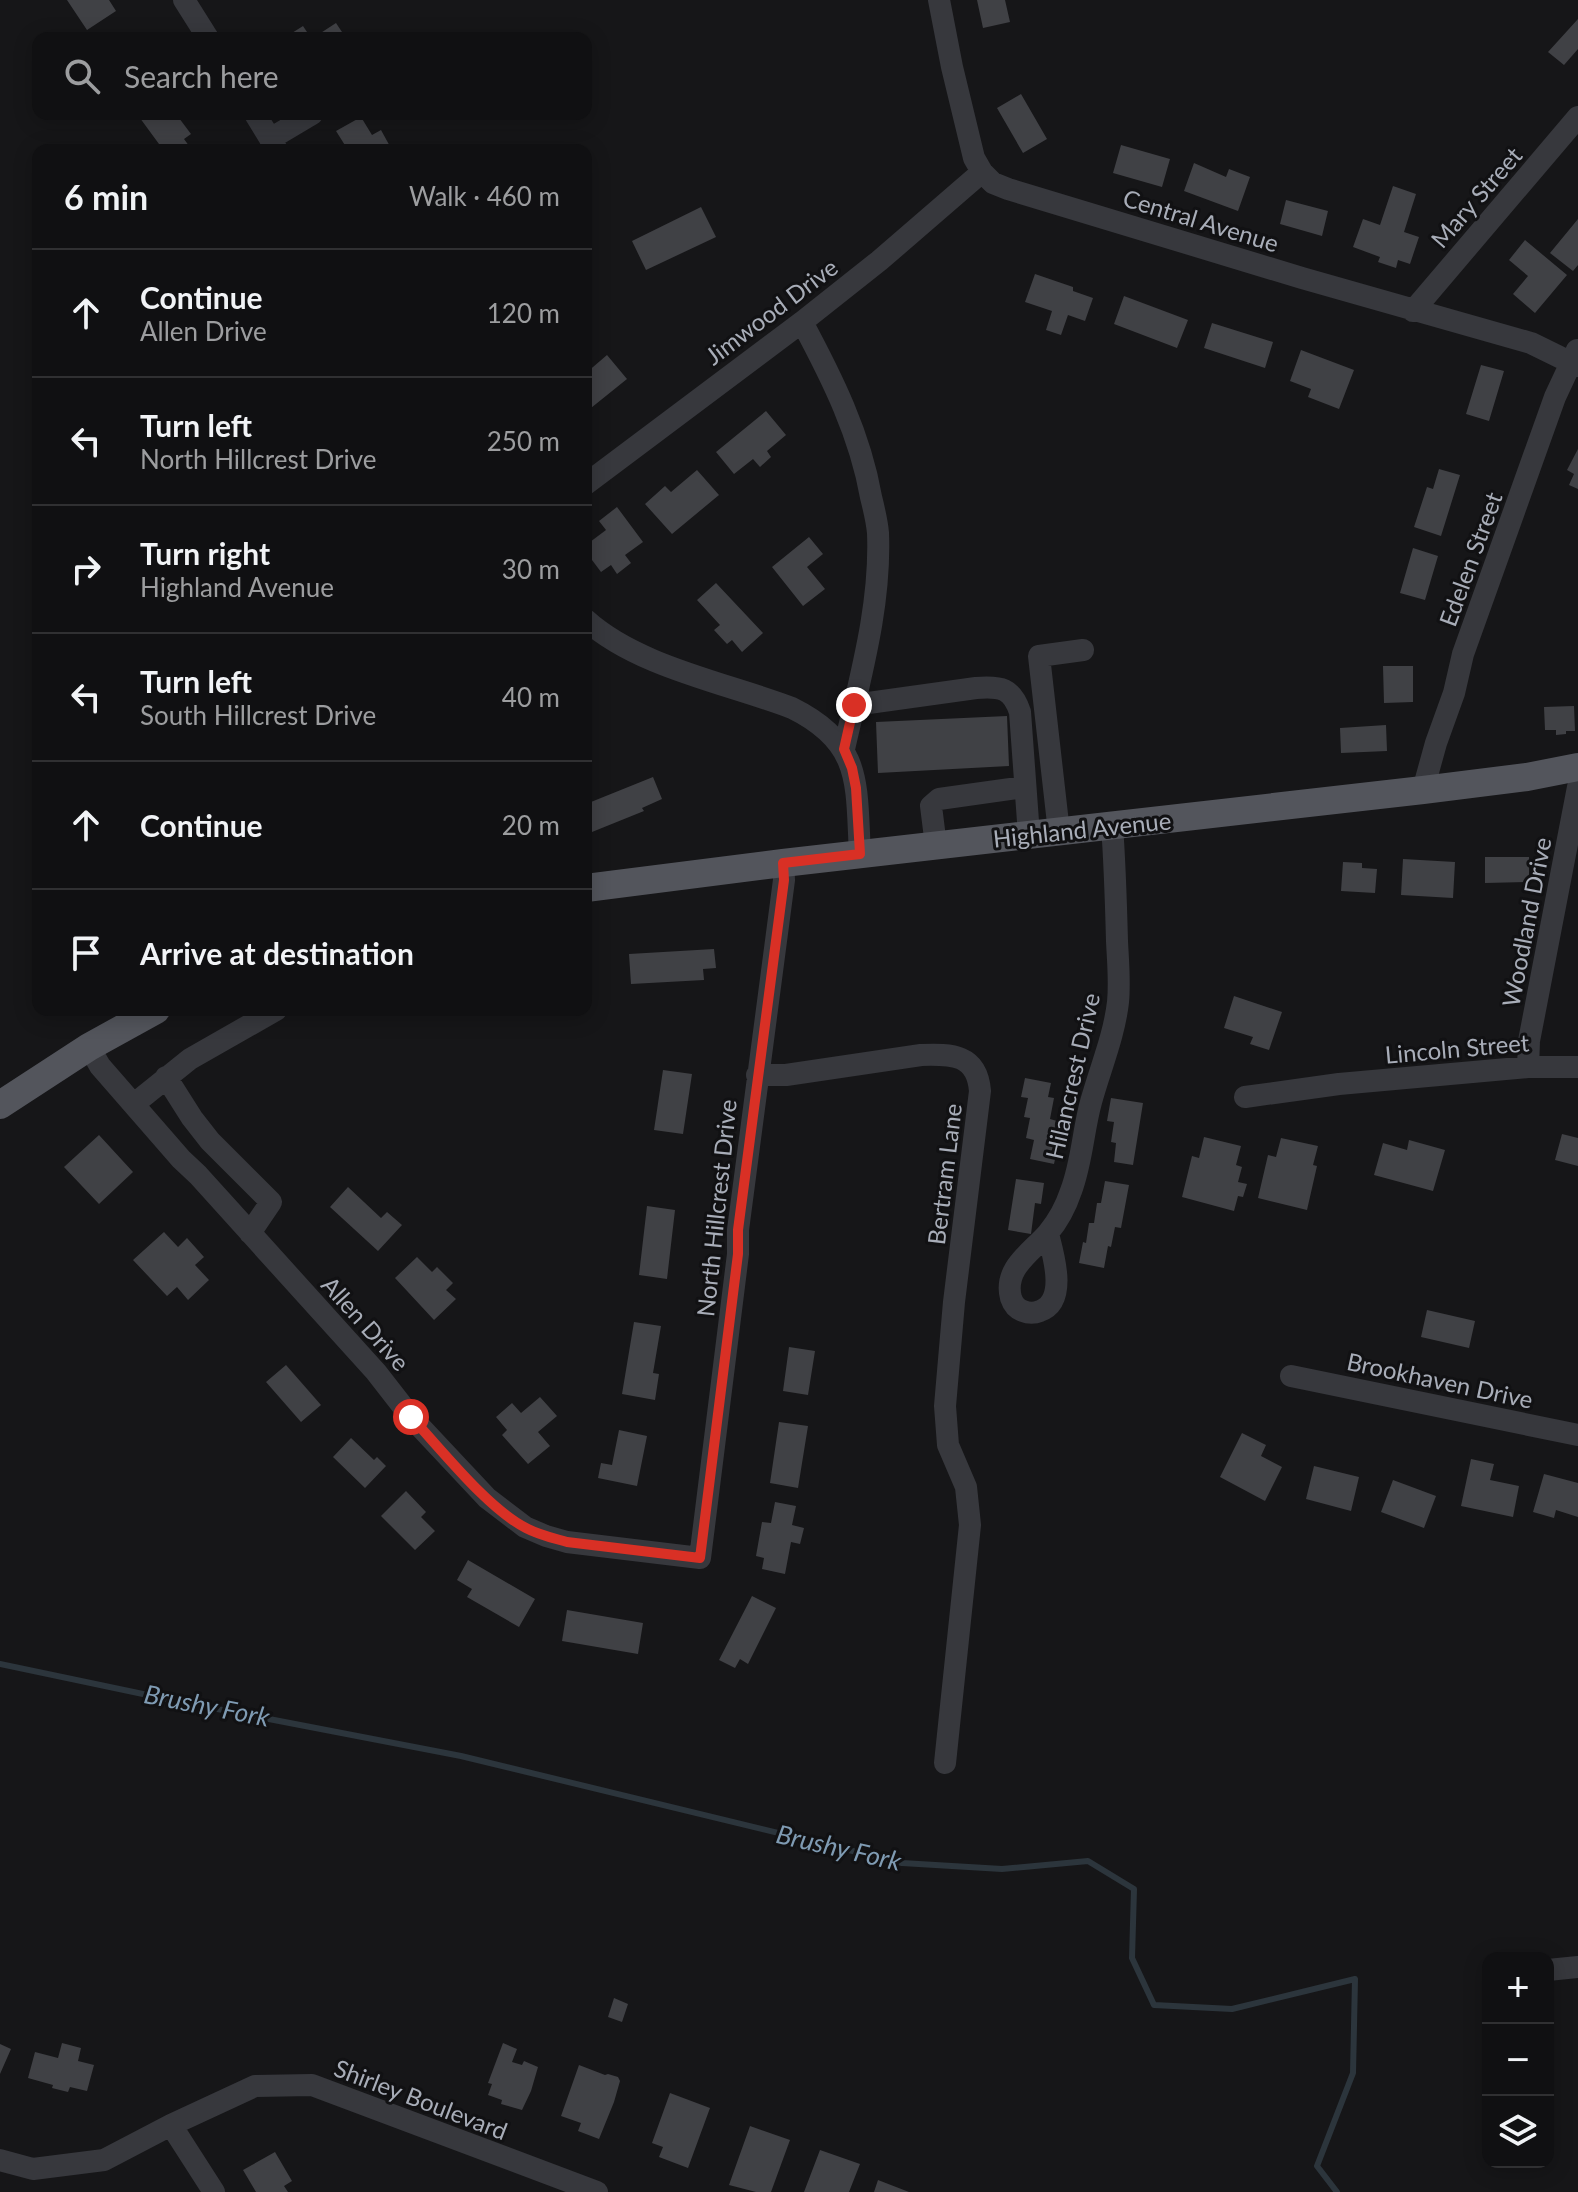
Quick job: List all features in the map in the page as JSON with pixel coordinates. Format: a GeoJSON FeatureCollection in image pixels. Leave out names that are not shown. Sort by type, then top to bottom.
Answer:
{"type":"FeatureCollection","features":[{"type":"Feature","properties":{"kind":"main road","name":"Highland Avenue"},"geometry":{"type":"LineString","coordinates":[[592,887],[1423,790],[1527,777],[1578,767]]}},
{"type":"Feature","properties":{"kind":"main road"},"geometry":{"type":"LineString","coordinates":[[0,1105],[89,1047],[145,1016]]}},
{"type":"Feature","properties":{"kind":"street"},"geometry":{"type":"LineString","coordinates":[[184,0],[204,32]]}},
{"type":"Feature","properties":{"kind":"street"},"geometry":{"type":"LineString","coordinates":[[939,0],[964,119],[974,158],[982,172]]}},
{"type":"Feature","properties":{"kind":"street","name":"Mary Street"},"geometry":{"type":"LineString","coordinates":[[1413,311],[1578,117]]}},
{"type":"Feature","properties":{"kind":"street"},"geometry":{"type":"LineString","coordinates":[[259,120],[273,144],[304,120]]}},
{"type":"Feature","properties":{"kind":"street","name":"Central Avenue"},"geometry":{"type":"LineString","coordinates":[[982,172],[993,183],[1008,189],[1413,311],[1531,343],[1576,359]]}},
{"type":"Feature","properties":{"kind":"street","name":"Jimwood Drive"},"geometry":{"type":"LineString","coordinates":[[592,480],[802,322],[879,261],[982,172]]}},
{"type":"Feature","properties":{"kind":"street"},"geometry":{"type":"LineString","coordinates":[[802,322],[829,371],[851,421],[868,477],[878,530],[877,579],[871,628],[844,749]]}},
{"type":"Feature","properties":{"kind":"street","name":"Edelen Street"},"geometry":{"type":"LineString","coordinates":[[1423,790],[1463,654],[1555,397],[1576,359]]}},
{"type":"Feature","properties":{"kind":"street"},"geometry":{"type":"LineString","coordinates":[[592,626],[623,646],[651,659],[767,698],[803,713],[830,732],[844,749],[852,768],[860,854]]}},
{"type":"Feature","properties":{"kind":"street"},"geometry":{"type":"LineString","coordinates":[[1059,832],[1039,656],[1083,650]]}},
{"type":"Feature","properties":{"kind":"street"},"geometry":{"type":"LineString","coordinates":[[854,705],[976,688],[1004,689],[1016,699],[1020,712],[1029,835]]}},
{"type":"Feature","properties":{"kind":"street"},"geometry":{"type":"LineString","coordinates":[[936,846],[931,806],[939,799],[1025,787]]}},
{"type":"Feature","properties":{"kind":"street","name":"Woodland Drive"},"geometry":{"type":"LineString","coordinates":[[1528,1067],[1529,1041],[1578,787]]}},
{"type":"Feature","properties":{"kind":"street","name":"Hilancrest Drive"},"geometry":{"type":"LineString","coordinates":[[1048,1234],[1071,1191],[1118,1004],[1112,826]]}},
{"type":"Feature","properties":{"kind":"street","name":"North Hillcrest Drive"},"geometry":{"type":"LineString","coordinates":[[700,1558],[757,1075],[784,880],[783,863]]}},
{"type":"Feature","properties":{"kind":"street"},"geometry":{"type":"LineString","coordinates":[[134,1104],[190,1059],[265,1016]]}},
{"type":"Feature","properties":{"kind":"street","name":"Allen Drive"},"geometry":{"type":"LineString","coordinates":[[89,1047],[100,1066],[181,1159],[376,1372],[411,1417],[504,1513],[525,1527],[567,1542],[700,1558]]}},
{"type":"Feature","properties":{"kind":"street","name":"Bertram Lane"},"geometry":{"type":"LineString","coordinates":[[757,1075],[786,1075],[921,1055],[957,1057],[975,1069],[979,1079],[945,1406],[948,1445],[966,1487],[970,1525],[945,1763]]}},
{"type":"Feature","properties":{"kind":"street","name":"Lincoln Street"},"geometry":{"type":"LineString","coordinates":[[1245,1097],[1339,1084],[1528,1067],[1578,1067]]}},
{"type":"Feature","properties":{"kind":"street"},"geometry":{"type":"LineString","coordinates":[[166,1077],[210,1141],[271,1202],[250,1233]]}},
{"type":"Feature","properties":{"kind":"street","name":"Brookhaven Drive"},"geometry":{"type":"LineString","coordinates":[[1291,1376],[1578,1435]]}},
{"type":"Feature","properties":{"kind":"street"},"geometry":{"type":"LineString","coordinates":[[1554,1969],[1578,1967]]}},
{"type":"Feature","properties":{"kind":"street","name":"Shirley Boulevard"},"geometry":{"type":"LineString","coordinates":[[0,2160],[33,2169],[104,2160],[255,2086],[312,2085],[535,2181],[597,2192]]}},
{"type":"Feature","properties":{"kind":"street"},"geometry":{"type":"LineString","coordinates":[[171,2125],[214,2192]]}},
{"type":"Feature","properties":{"kind":"building"},"geometry":{"type":"Polygon","coordinates":[[[67,0],[109,0],[116,11],[87,30],[67,0]]]}},
{"type":"Feature","properties":{"kind":"building"},"geometry":{"type":"Polygon","coordinates":[[[977,0],[1005,0],[1010,22],[983,28],[977,0]]]}},
{"type":"Feature","properties":{"kind":"building"},"geometry":{"type":"Polygon","coordinates":[[[1578,19],[1578,49],[1564,65],[1548,52],[1578,19]]]}},
{"type":"Feature","properties":{"kind":"building"},"geometry":{"type":"Polygon","coordinates":[[[336,23],[342,32],[322,32],[336,23]]]}},
{"type":"Feature","properties":{"kind":"building"},"geometry":{"type":"Polygon","coordinates":[[[303,26],[307,32],[294,32],[303,26]]]}},
{"type":"Feature","properties":{"kind":"building"},"geometry":{"type":"Polygon","coordinates":[[[1021,94],[1047,139],[1023,153],[997,108],[1021,94]]]}},
{"type":"Feature","properties":{"kind":"building"},"geometry":{"type":"Polygon","coordinates":[[[141,120],[180,120],[191,134],[184,139],[188,144],[159,144],[141,120]]]}},
{"type":"Feature","properties":{"kind":"building"},"geometry":{"type":"Polygon","coordinates":[[[356,120],[363,120],[372,135],[381,130],[389,144],[344,144],[336,131],[356,120]]]}},
{"type":"Feature","properties":{"kind":"building"},"geometry":{"type":"Polygon","coordinates":[[[1121,145],[1170,159],[1162,187],[1113,173],[1121,145]]]}},
{"type":"Feature","properties":{"kind":"building"},"geometry":{"type":"Polygon","coordinates":[[[1194,163],[1226,177],[1229,169],[1250,177],[1238,211],[1184,191],[1194,163]]]}},
{"type":"Feature","properties":{"kind":"building"},"geometry":{"type":"Polygon","coordinates":[[[1393,186],[1416,194],[1404,232],[1419,237],[1410,264],[1398,260],[1396,268],[1378,262],[1380,257],[1353,247],[1363,219],[1380,225],[1393,186]]]}},
{"type":"Feature","properties":{"kind":"building"},"geometry":{"type":"Polygon","coordinates":[[[1286,200],[1328,211],[1322,236],[1280,224],[1286,200]]]}},
{"type":"Feature","properties":{"kind":"building"},"geometry":{"type":"Polygon","coordinates":[[[701,207],[716,237],[646,270],[632,241],[701,207]]]}},
{"type":"Feature","properties":{"kind":"building"},"geometry":{"type":"Polygon","coordinates":[[[1578,219],[1578,265],[1573,271],[1550,253],[1578,219]]]}},
{"type":"Feature","properties":{"kind":"building"},"geometry":{"type":"Polygon","coordinates":[[[1525,240],[1567,275],[1535,313],[1513,294],[1528,276],[1509,260],[1525,240]]]}},
{"type":"Feature","properties":{"kind":"building"},"geometry":{"type":"Polygon","coordinates":[[[1035,274],[1073,287],[1073,291],[1093,298],[1085,321],[1068,315],[1061,335],[1046,330],[1052,311],[1025,302],[1035,274]]]}},
{"type":"Feature","properties":{"kind":"building"},"geometry":{"type":"Polygon","coordinates":[[[1124,296],[1188,320],[1177,348],[1114,324],[1124,296]]]}},
{"type":"Feature","properties":{"kind":"building"},"geometry":{"type":"Polygon","coordinates":[[[1212,323],[1273,342],[1265,368],[1204,348],[1212,323]]]}},
{"type":"Feature","properties":{"kind":"building"},"geometry":{"type":"Polygon","coordinates":[[[1301,350],[1354,370],[1339,409],[1308,397],[1311,389],[1290,381],[1301,350]]]}},
{"type":"Feature","properties":{"kind":"building"},"geometry":{"type":"Polygon","coordinates":[[[607,355],[627,379],[592,407],[592,368],[607,355]]]}},
{"type":"Feature","properties":{"kind":"building"},"geometry":{"type":"Polygon","coordinates":[[[1481,365],[1504,371],[1489,421],[1466,414],[1481,365]]]}},
{"type":"Feature","properties":{"kind":"building"},"geometry":{"type":"Polygon","coordinates":[[[766,411],[786,435],[767,451],[771,457],[760,467],[753,459],[734,474],[716,452],[766,411]]]}},
{"type":"Feature","properties":{"kind":"building"},"geometry":{"type":"Polygon","coordinates":[[[1578,449],[1578,489],[1569,485],[1574,474],[1567,470],[1578,449]]]}},
{"type":"Feature","properties":{"kind":"building"},"geometry":{"type":"Polygon","coordinates":[[[1439,469],[1460,475],[1441,536],[1414,527],[1427,487],[1433,489],[1439,469]]]}},
{"type":"Feature","properties":{"kind":"building"},"geometry":{"type":"Polygon","coordinates":[[[697,470],[719,495],[672,534],[645,504],[665,486],[671,492],[697,470]]]}},
{"type":"Feature","properties":{"kind":"building"},"geometry":{"type":"Polygon","coordinates":[[[617,507],[643,542],[625,555],[631,563],[617,574],[611,565],[601,572],[592,560],[592,540],[606,530],[599,521],[617,507]]]}},
{"type":"Feature","properties":{"kind":"building"},"geometry":{"type":"Polygon","coordinates":[[[809,537],[823,554],[807,567],[825,589],[803,606],[772,567],[809,537]]]}},
{"type":"Feature","properties":{"kind":"building"},"geometry":{"type":"Polygon","coordinates":[[[1413,548],[1438,556],[1425,600],[1400,593],[1413,548]]]}},
{"type":"Feature","properties":{"kind":"building"},"geometry":{"type":"Polygon","coordinates":[[[716,583],[763,633],[742,652],[732,640],[727,644],[714,630],[720,625],[697,600],[716,583]]]}},
{"type":"Feature","properties":{"kind":"building"},"geometry":{"type":"Polygon","coordinates":[[[1383,666],[1413,666],[1413,702],[1384,703],[1383,666]]]}},
{"type":"Feature","properties":{"kind":"building"},"geometry":{"type":"Polygon","coordinates":[[[1574,706],[1575,731],[1556,735],[1556,730],[1545,730],[1544,707],[1574,706]]]}},
{"type":"Feature","properties":{"kind":"building"},"geometry":{"type":"Polygon","coordinates":[[[1007,716],[1009,766],[878,773],[876,722],[1007,716]]]}},
{"type":"Feature","properties":{"kind":"building"},"geometry":{"type":"Polygon","coordinates":[[[1386,725],[1387,751],[1341,753],[1340,728],[1386,725]]]}},
{"type":"Feature","properties":{"kind":"building"},"geometry":{"type":"Polygon","coordinates":[[[653,777],[662,799],[642,808],[644,811],[592,832],[592,802],[653,777]]]}},
{"type":"Feature","properties":{"kind":"building"},"geometry":{"type":"Polygon","coordinates":[[[1485,857],[1529,857],[1529,882],[1485,883],[1485,857]]]}},
{"type":"Feature","properties":{"kind":"building"},"geometry":{"type":"Polygon","coordinates":[[[1403,859],[1455,862],[1453,898],[1401,895],[1403,859]]]}},
{"type":"Feature","properties":{"kind":"building"},"geometry":{"type":"Polygon","coordinates":[[[1343,862],[1362,863],[1362,868],[1377,869],[1375,893],[1341,891],[1343,862]]]}},
{"type":"Feature","properties":{"kind":"building"},"geometry":{"type":"Polygon","coordinates":[[[714,949],[716,968],[703,969],[704,980],[631,984],[629,954],[714,949]]]}},
{"type":"Feature","properties":{"kind":"building"},"geometry":{"type":"Polygon","coordinates":[[[1234,996],[1282,1012],[1269,1050],[1250,1044],[1253,1037],[1224,1028],[1234,996]]]}},
{"type":"Feature","properties":{"kind":"building"},"geometry":{"type":"Polygon","coordinates":[[[663,1070],[692,1074],[683,1134],[654,1130],[663,1070]]]}},
{"type":"Feature","properties":{"kind":"building"},"geometry":{"type":"Polygon","coordinates":[[[1025,1078],[1051,1083],[1048,1097],[1054,1098],[1050,1119],[1057,1121],[1053,1139],[1059,1140],[1054,1164],[1030,1159],[1034,1140],[1026,1138],[1030,1118],[1024,1117],[1028,1098],[1021,1097],[1025,1078]]]}},
{"type":"Feature","properties":{"kind":"building"},"geometry":{"type":"Polygon","coordinates":[[[1111,1098],[1143,1103],[1133,1165],[1114,1162],[1116,1143],[1111,1142],[1114,1122],[1107,1121],[1111,1098]]]}},
{"type":"Feature","properties":{"kind":"building"},"geometry":{"type":"Polygon","coordinates":[[[1562,1134],[1578,1138],[1578,1166],[1555,1160],[1562,1134]]]}},
{"type":"Feature","properties":{"kind":"building"},"geometry":{"type":"Polygon","coordinates":[[[99,1135],[133,1172],[99,1204],[64,1167],[99,1135]]]}},
{"type":"Feature","properties":{"kind":"building"},"geometry":{"type":"Polygon","coordinates":[[[1204,1137],[1241,1146],[1236,1165],[1242,1167],[1238,1182],[1247,1184],[1243,1197],[1238,1196],[1234,1211],[1182,1197],[1192,1156],[1199,1158],[1204,1137]]]}},
{"type":"Feature","properties":{"kind":"building"},"geometry":{"type":"Polygon","coordinates":[[[1281,1138],[1318,1146],[1313,1165],[1317,1166],[1307,1210],[1258,1198],[1268,1155],[1276,1157],[1281,1138]]]}},
{"type":"Feature","properties":{"kind":"building"},"geometry":{"type":"Polygon","coordinates":[[[1409,1140],[1445,1150],[1433,1191],[1374,1175],[1383,1143],[1407,1150],[1409,1140]]]}},
{"type":"Feature","properties":{"kind":"building"},"geometry":{"type":"Polygon","coordinates":[[[1016,1179],[1044,1183],[1041,1204],[1035,1203],[1031,1234],[1008,1230],[1016,1179]]]}},
{"type":"Feature","properties":{"kind":"building"},"geometry":{"type":"Polygon","coordinates":[[[1105,1181],[1129,1185],[1121,1228],[1115,1227],[1104,1268],[1079,1263],[1089,1223],[1094,1223],[1097,1203],[1101,1203],[1105,1181]]]}},
{"type":"Feature","properties":{"kind":"building"},"geometry":{"type":"Polygon","coordinates":[[[348,1187],[381,1218],[387,1212],[402,1225],[378,1251],[330,1207],[348,1187]]]}},
{"type":"Feature","properties":{"kind":"building"},"geometry":{"type":"Polygon","coordinates":[[[647,1206],[675,1210],[667,1279],[639,1275],[647,1206]]]}},
{"type":"Feature","properties":{"kind":"building"},"geometry":{"type":"Polygon","coordinates":[[[164,1232],[178,1247],[187,1238],[204,1257],[195,1265],[209,1280],[188,1300],[177,1287],[167,1296],[133,1260],[164,1232]]]}},
{"type":"Feature","properties":{"kind":"building"},"geometry":{"type":"Polygon","coordinates":[[[417,1257],[432,1272],[437,1267],[453,1283],[446,1290],[456,1299],[434,1320],[395,1278],[417,1257]]]}},
{"type":"Feature","properties":{"kind":"building"},"geometry":{"type":"Polygon","coordinates":[[[1427,1310],[1475,1321],[1469,1348],[1421,1337],[1427,1310]]]}},
{"type":"Feature","properties":{"kind":"building"},"geometry":{"type":"Polygon","coordinates":[[[634,1322],[661,1326],[653,1373],[659,1374],[655,1400],[622,1394],[634,1322]]]}},
{"type":"Feature","properties":{"kind":"building"},"geometry":{"type":"Polygon","coordinates":[[[789,1347],[815,1351],[808,1395],[783,1391],[789,1347]]]}},
{"type":"Feature","properties":{"kind":"building"},"geometry":{"type":"Polygon","coordinates":[[[286,1365],[321,1405],[301,1422],[266,1382],[286,1365]]]}},
{"type":"Feature","properties":{"kind":"building"},"geometry":{"type":"Polygon","coordinates":[[[540,1397],[557,1416],[538,1432],[550,1446],[528,1464],[502,1435],[507,1430],[496,1417],[512,1403],[521,1413],[540,1397]]]}},
{"type":"Feature","properties":{"kind":"building"},"geometry":{"type":"Polygon","coordinates":[[[779,1422],[808,1426],[798,1488],[770,1483],[779,1422]]]}},
{"type":"Feature","properties":{"kind":"building"},"geometry":{"type":"Polygon","coordinates":[[[619,1430],[647,1436],[637,1486],[598,1478],[601,1463],[612,1465],[619,1430]]]}},
{"type":"Feature","properties":{"kind":"building"},"geometry":{"type":"Polygon","coordinates":[[[1242,1433],[1266,1445],[1261,1456],[1282,1467],[1265,1501],[1220,1477],[1242,1433]]]}},
{"type":"Feature","properties":{"kind":"building"},"geometry":{"type":"Polygon","coordinates":[[[351,1438],[374,1460],[377,1457],[386,1466],[365,1488],[333,1457],[351,1438]]]}},
{"type":"Feature","properties":{"kind":"building"},"geometry":{"type":"Polygon","coordinates":[[[1471,1459],[1494,1464],[1490,1480],[1519,1486],[1513,1517],[1461,1506],[1471,1459]]]}},
{"type":"Feature","properties":{"kind":"building"},"geometry":{"type":"Polygon","coordinates":[[[1314,1466],[1359,1477],[1351,1511],[1306,1499],[1314,1466]]]}},
{"type":"Feature","properties":{"kind":"building"},"geometry":{"type":"Polygon","coordinates":[[[1544,1474],[1578,1483],[1578,1517],[1556,1510],[1554,1518],[1533,1512],[1544,1474]]]}},
{"type":"Feature","properties":{"kind":"building"},"geometry":{"type":"Polygon","coordinates":[[[1393,1480],[1436,1496],[1424,1528],[1381,1512],[1393,1480]]]}},
{"type":"Feature","properties":{"kind":"building"},"geometry":{"type":"Polygon","coordinates":[[[406,1491],[426,1512],[421,1517],[435,1531],[415,1550],[381,1516],[406,1491]]]}},
{"type":"Feature","properties":{"kind":"building"},"geometry":{"type":"Polygon","coordinates":[[[775,1502],[796,1506],[792,1525],[804,1528],[800,1544],[791,1542],[785,1574],[762,1569],[764,1558],[756,1556],[762,1522],[771,1523],[775,1502]]]}},
{"type":"Feature","properties":{"kind":"building"},"geometry":{"type":"Polygon","coordinates":[[[468,1560],[535,1599],[519,1627],[467,1597],[472,1589],[457,1580],[468,1560]]]}},
{"type":"Feature","properties":{"kind":"building"},"geometry":{"type":"Polygon","coordinates":[[[752,1596],[776,1608],[748,1664],[740,1659],[735,1668],[719,1660],[752,1596]]]}},
{"type":"Feature","properties":{"kind":"building"},"geometry":{"type":"Polygon","coordinates":[[[567,1610],[643,1623],[638,1654],[562,1641],[567,1610]]]}},
{"type":"Feature","properties":{"kind":"building"},"geometry":{"type":"Polygon","coordinates":[[[614,1998],[628,2004],[622,2022],[608,2017],[614,1998]]]}},
{"type":"Feature","properties":{"kind":"building"},"geometry":{"type":"Polygon","coordinates":[[[62,2043],[81,2048],[78,2061],[94,2065],[87,2091],[70,2087],[68,2092],[28,2078],[35,2052],[58,2058],[62,2043]]]}},
{"type":"Feature","properties":{"kind":"building"},"geometry":{"type":"Polygon","coordinates":[[[503,2043],[517,2049],[512,2062],[522,2065],[524,2061],[538,2067],[522,2110],[501,2104],[502,2100],[488,2095],[492,2084],[488,2083],[503,2043]]]}},
{"type":"Feature","properties":{"kind":"building"},"geometry":{"type":"Polygon","coordinates":[[[0,2044],[11,2049],[0,2074],[0,2044]]]}},
{"type":"Feature","properties":{"kind":"building"},"geometry":{"type":"Polygon","coordinates":[[[579,2065],[618,2077],[620,2081],[599,2139],[578,2131],[581,2123],[561,2116],[579,2065]]]}},
{"type":"Feature","properties":{"kind":"building"},"geometry":{"type":"Polygon","coordinates":[[[670,2093],[710,2108],[688,2168],[659,2157],[663,2147],[652,2143],[670,2093]]]}},
{"type":"Feature","properties":{"kind":"building"},"geometry":{"type":"Polygon","coordinates":[[[750,2126],[790,2140],[771,2192],[756,2192],[729,2185],[750,2126]]]}},
{"type":"Feature","properties":{"kind":"building"},"geometry":{"type":"Polygon","coordinates":[[[820,2150],[860,2164],[849,2192],[804,2192],[820,2150]]]}},
{"type":"Feature","properties":{"kind":"building"},"geometry":{"type":"Polygon","coordinates":[[[275,2152],[292,2181],[284,2186],[288,2192],[256,2192],[243,2170],[275,2152]]]}},
{"type":"Feature","properties":{"kind":"building"},"geometry":{"type":"Polygon","coordinates":[[[878,2180],[909,2192],[874,2192],[878,2180]]]}},
{"type":"Feature","properties":{"kind":"waterway","name":"Brushy Fork"},"geometry":{"type":"LineString","coordinates":[[0,1664],[461,1756],[902,1863],[1002,1869],[1088,1861],[1134,1889],[1132,1958],[1154,2005],[1232,2009],[1355,1979],[1353,2073],[1317,2166],[1337,2192]]}},
{"type":"Feature","properties":{"kind":"route"},"geometry":{"type":"LineString","coordinates":[[411,1417],[487,1498],[525,1527],[567,1542],[700,1558],[757,1075],[784,880],[783,863],[860,854],[856,788],[844,749],[854,705]]}}]}
